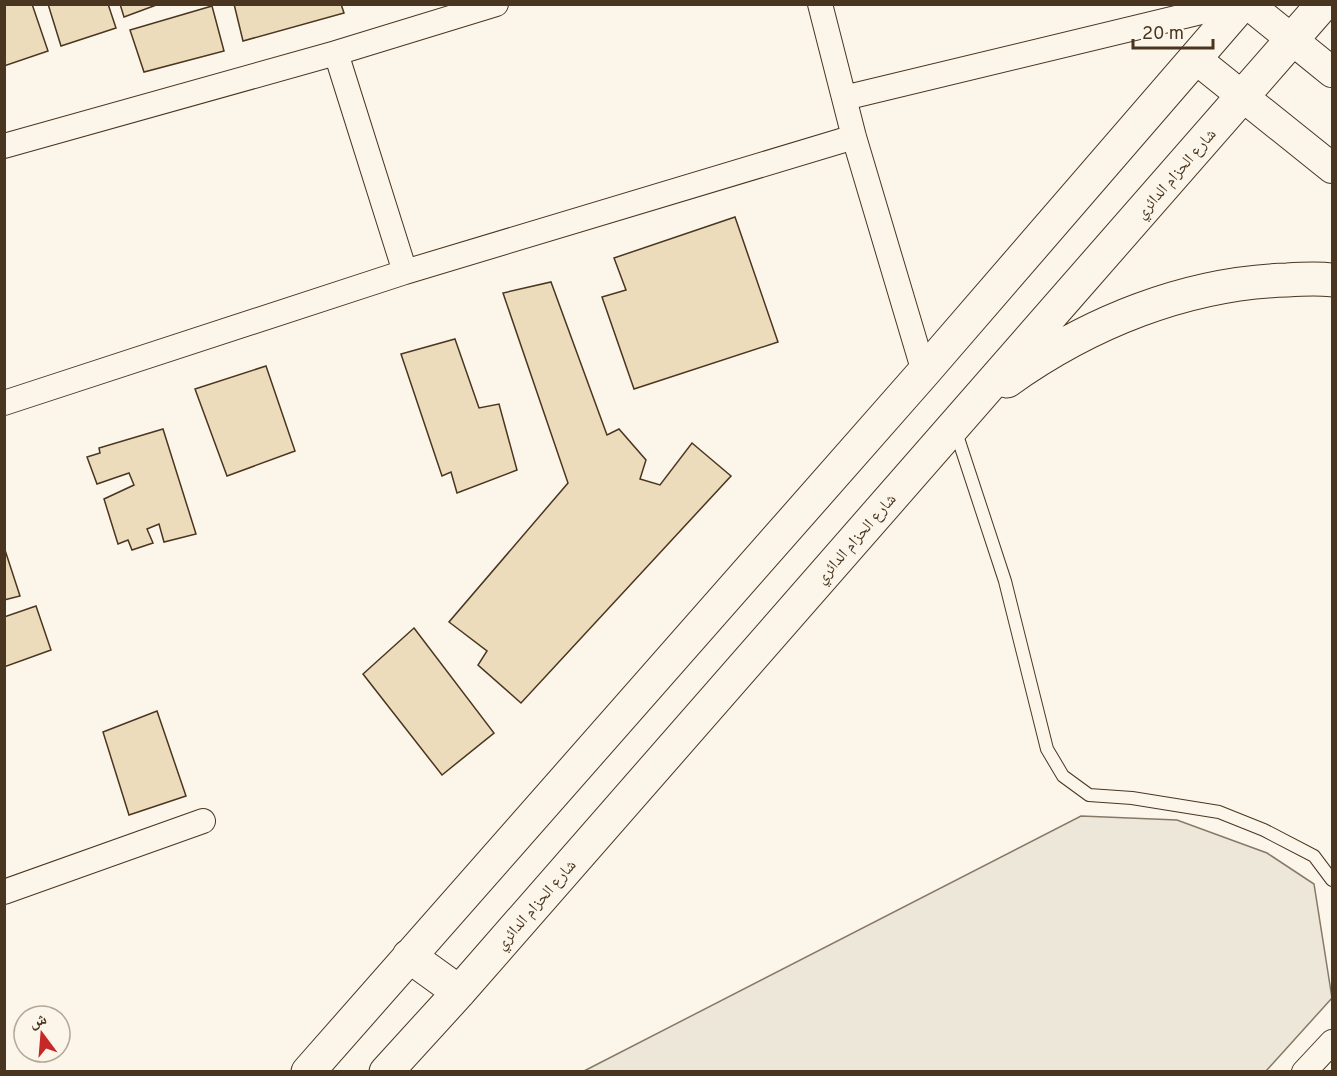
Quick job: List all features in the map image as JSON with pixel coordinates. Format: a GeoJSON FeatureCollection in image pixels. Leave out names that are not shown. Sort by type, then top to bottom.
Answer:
{"type":"FeatureCollection","features":[{"type":"Feature","properties":{"kind":"main road"},"geometry":{"type":"LineString","coordinates":[[308,1071],[924,372],[1242,4]]}},
{"type":"Feature","properties":{"kind":"main road","name":"شارع الحزام الدائري"},"geometry":{"type":"LineString","coordinates":[[386,1071],[459,992],[1323,4]]}},
{"type":"Feature","properties":{"kind":"main road"},"geometry":{"type":"LineString","coordinates":[[960,418],[1044,356],[1110,321],[1190,292],[1256,281],[1332,280]]}},
{"type":"Feature","properties":{"kind":"main road"},"geometry":{"type":"LineString","coordinates":[[409,956],[459,992]]}},
{"type":"Feature","properties":{"kind":"street"},"geometry":{"type":"LineString","coordinates":[[4,146],[336,53],[496,4]]}},
{"type":"Feature","properties":{"kind":"street"},"geometry":{"type":"LineString","coordinates":[[820,4],[855,137],[924,372]]}},
{"type":"Feature","properties":{"kind":"street"},"geometry":{"type":"LineString","coordinates":[[844,98],[1234,4]]}},
{"type":"Feature","properties":{"kind":"street"},"geometry":{"type":"LineString","coordinates":[[1248,4],[1332,72]]}},
{"type":"Feature","properties":{"kind":"street"},"geometry":{"type":"LineString","coordinates":[[336,53],[405,272]]}},
{"type":"Feature","properties":{"kind":"street"},"geometry":{"type":"LineString","coordinates":[[1196,59],[1332,168]]}},
{"type":"Feature","properties":{"kind":"street"},"geometry":{"type":"LineString","coordinates":[[4,403],[405,272],[855,137]]}},
{"type":"Feature","properties":{"kind":"street"},"geometry":{"type":"LineString","coordinates":[[4,892],[203,821]]}},
{"type":"Feature","properties":{"kind":"street"},"geometry":{"type":"LineString","coordinates":[[1304,1071],[1332,1042]]}},
{"type":"Feature","properties":{"kind":"lane"},"geometry":{"type":"LineString","coordinates":[[960,418],[1005,581],[1047,750],[1063,776],[1089,795],[1132,798],[1220,812],[1264,830],[1314,856],[1332,880]]}},
{"type":"Feature","properties":{"kind":"shaded area"},"geometry":{"type":"Polygon","coordinates":[[[1081,816],[1177,820],[1267,853],[1314,884],[1332,998],[1266,1071],[584,1071],[1081,816]]]}},
{"type":"Feature","properties":{"kind":"building"},"geometry":{"type":"Polygon","coordinates":[[[4,4],[32,4],[48,51],[4,66],[4,4]]]}},
{"type":"Feature","properties":{"kind":"building"},"geometry":{"type":"Polygon","coordinates":[[[48,4],[108,4],[116,28],[61,46],[48,4]]]}},
{"type":"Feature","properties":{"kind":"building"},"geometry":{"type":"Polygon","coordinates":[[[120,4],[159,4],[124,17],[120,4]]]}},
{"type":"Feature","properties":{"kind":"building"},"geometry":{"type":"Polygon","coordinates":[[[234,4],[341,4],[344,13],[243,41],[234,4]]]}},
{"type":"Feature","properties":{"kind":"building"},"geometry":{"type":"Polygon","coordinates":[[[212,6],[224,51],[144,72],[130,30],[212,6]]]}},
{"type":"Feature","properties":{"kind":"building"},"geometry":{"type":"Polygon","coordinates":[[[735,217],[778,342],[634,389],[602,297],[626,290],[614,258],[735,217]]]}},
{"type":"Feature","properties":{"kind":"building"},"geometry":{"type":"Polygon","coordinates":[[[551,282],[607,435],[619,429],[646,460],[640,479],[660,485],[692,443],[731,476],[521,703],[478,665],[487,651],[449,622],[568,483],[503,293],[551,282]]]}},
{"type":"Feature","properties":{"kind":"building"},"geometry":{"type":"Polygon","coordinates":[[[455,339],[479,408],[499,404],[517,470],[457,493],[451,472],[442,476],[401,354],[455,339]]]}},
{"type":"Feature","properties":{"kind":"building"},"geometry":{"type":"Polygon","coordinates":[[[266,366],[295,451],[227,476],[195,389],[266,366]]]}},
{"type":"Feature","properties":{"kind":"building"},"geometry":{"type":"Polygon","coordinates":[[[163,429],[196,534],[164,542],[159,524],[147,529],[153,543],[132,550],[128,540],[118,544],[104,499],[134,485],[129,473],[97,484],[87,457],[100,453],[99,448],[163,429]]]}},
{"type":"Feature","properties":{"kind":"building"},"geometry":{"type":"Polygon","coordinates":[[[4,547],[20,596],[4,600],[4,547]]]}},
{"type":"Feature","properties":{"kind":"building"},"geometry":{"type":"Polygon","coordinates":[[[36,606],[51,650],[4,667],[4,617],[36,606]]]}},
{"type":"Feature","properties":{"kind":"building"},"geometry":{"type":"Polygon","coordinates":[[[414,628],[494,733],[442,775],[363,674],[414,628]]]}},
{"type":"Feature","properties":{"kind":"building"},"geometry":{"type":"Polygon","coordinates":[[[157,711],[186,796],[129,815],[103,732],[157,711]]]}}]}
